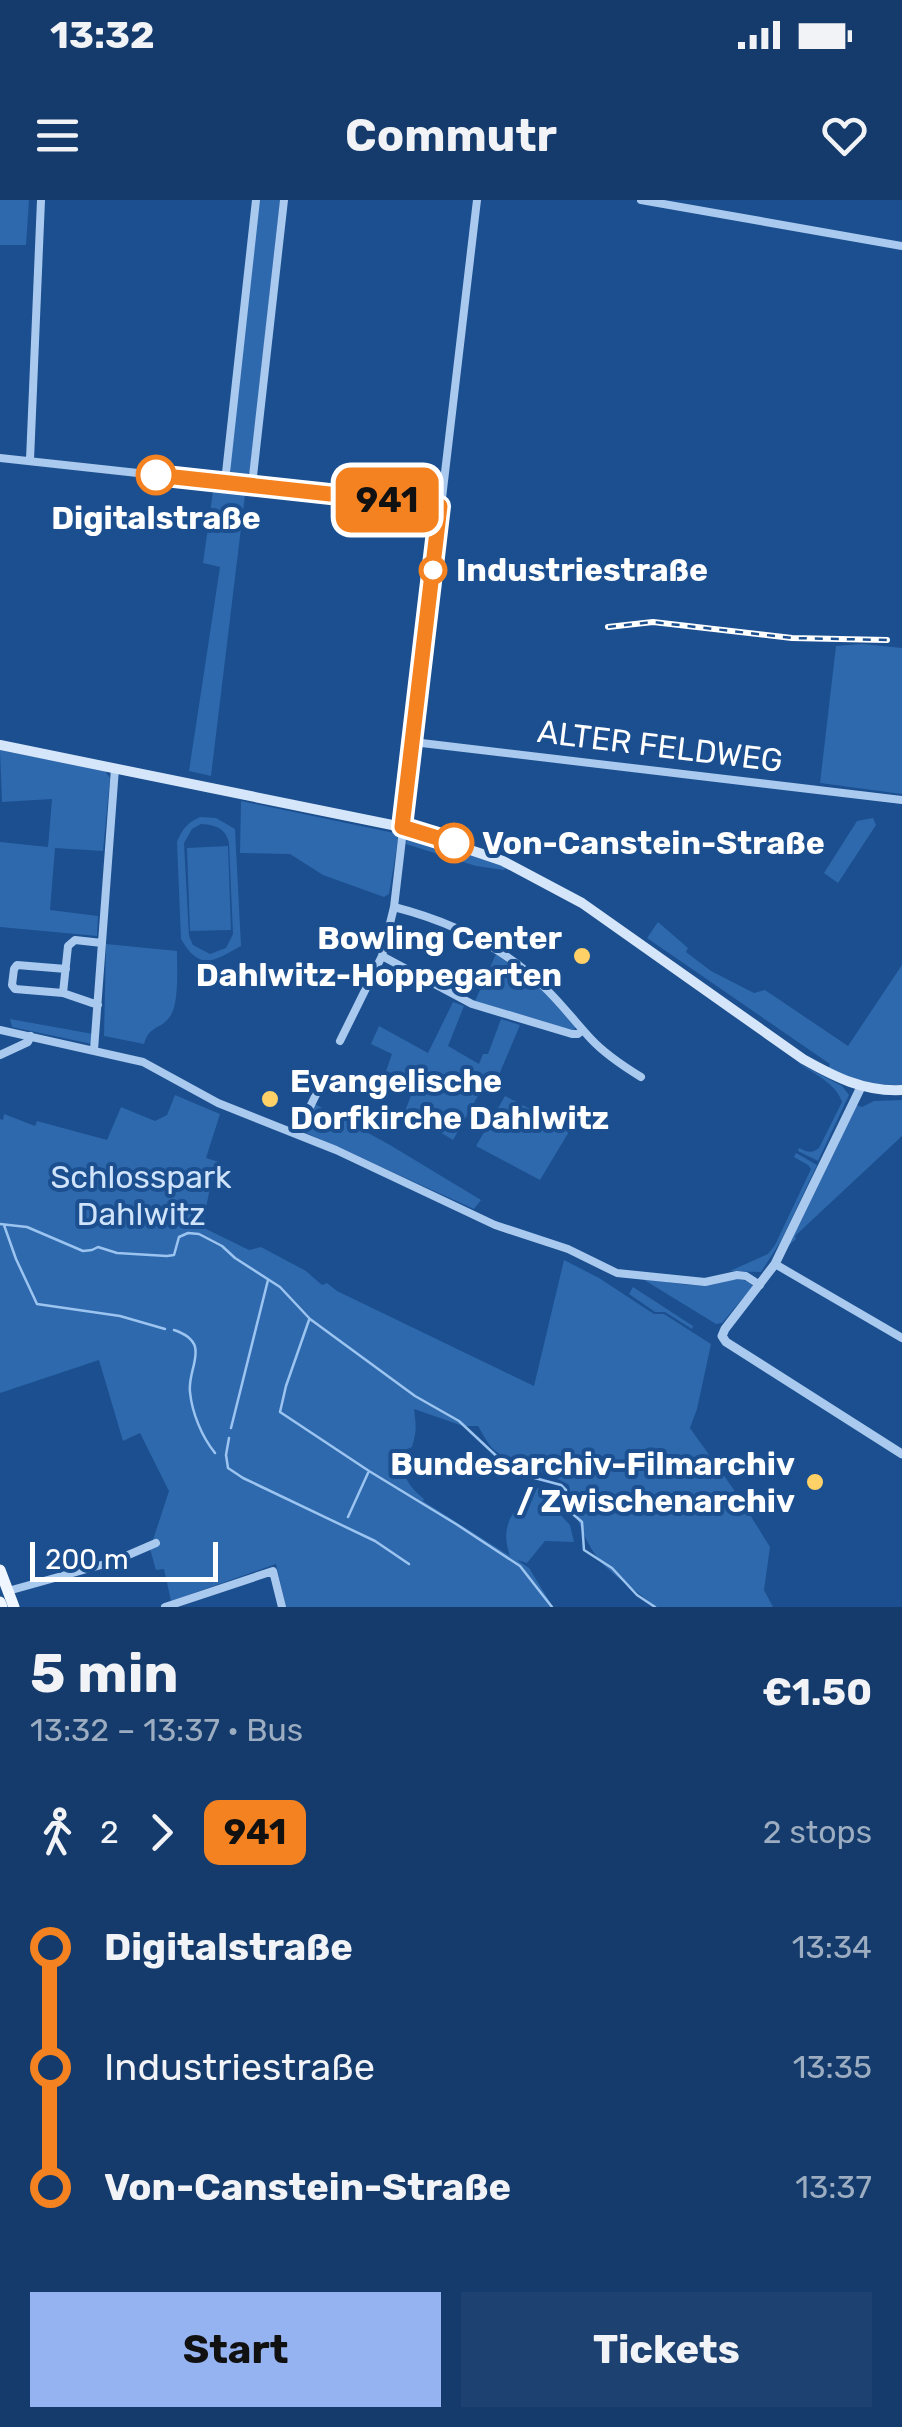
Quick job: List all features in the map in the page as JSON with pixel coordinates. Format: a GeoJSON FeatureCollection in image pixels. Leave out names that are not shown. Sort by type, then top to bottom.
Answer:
{"type":"FeatureCollection","features":[{"type":"Feature","properties":{"kind":"main road"},"geometry":{"type":"LineString","coordinates":[[0,745],[402,827],[503,861],[582,904],[802,1059],[861,1087],[902,1090]]}},
{"type":"Feature","properties":{"kind":"main road"},"geometry":{"type":"LineString","coordinates":[[0,1570],[14,1607]]}},
{"type":"Feature","properties":{"kind":"street"},"geometry":{"type":"LineString","coordinates":[[30,460],[41,200]]}},
{"type":"Feature","properties":{"kind":"street"},"geometry":{"type":"LineString","coordinates":[[225,482],[256,200]]}},
{"type":"Feature","properties":{"kind":"street"},"geometry":{"type":"LineString","coordinates":[[252,485],[284,200]]}},
{"type":"Feature","properties":{"kind":"street"},"geometry":{"type":"LineString","coordinates":[[340,1041],[382,956],[394,906],[477,200]]}},
{"type":"Feature","properties":{"kind":"street"},"geometry":{"type":"LineString","coordinates":[[640,200],[902,246]]}},
{"type":"Feature","properties":{"kind":"street"},"geometry":{"type":"LineString","coordinates":[[0,458],[440,506]]}},
{"type":"Feature","properties":{"kind":"street","name":"ALTER FELDWEG"},"geometry":{"type":"LineString","coordinates":[[413,742],[902,800]]}},
{"type":"Feature","properties":{"kind":"street"},"geometry":{"type":"LineString","coordinates":[[94,1050],[116,768]]}},
{"type":"Feature","properties":{"kind":"street"},"geometry":{"type":"LineString","coordinates":[[394,906],[451,925],[505,956],[542,985],[607,1054],[641,1077]]}},
{"type":"Feature","properties":{"kind":"street"},"geometry":{"type":"LineString","coordinates":[[63,993],[68,946],[75,940],[102,943]]}},
{"type":"Feature","properties":{"kind":"street"},"geometry":{"type":"LineString","coordinates":[[382,956],[438,988],[490,1010],[572,1034],[583,1030]]}},
{"type":"Feature","properties":{"kind":"street"},"geometry":{"type":"LineString","coordinates":[[66,970],[17,966],[12,985],[63,993],[98,1005]]}},
{"type":"Feature","properties":{"kind":"street"},"geometry":{"type":"LineString","coordinates":[[0,1030],[143,1062],[218,1103],[298,1134],[496,1225],[568,1249],[617,1273],[705,1282],[737,1276],[752,1278],[760,1285]]}},
{"type":"Feature","properties":{"kind":"street"},"geometry":{"type":"LineString","coordinates":[[0,1054],[28,1042],[31,1036]]}},
{"type":"Feature","properties":{"kind":"street"},"geometry":{"type":"LineString","coordinates":[[298,1134],[323,1080]]}},
{"type":"Feature","properties":{"kind":"street"},"geometry":{"type":"LineString","coordinates":[[861,1087],[775,1264],[722,1336],[902,1454]]}},
{"type":"Feature","properties":{"kind":"street"},"geometry":{"type":"LineString","coordinates":[[775,1264],[902,1338]]}},
{"type":"Feature","properties":{"kind":"street"},"geometry":{"type":"LineString","coordinates":[[8,1591],[112,1562],[156,1543]]}},
{"type":"Feature","properties":{"kind":"street"},"geometry":{"type":"LineString","coordinates":[[165,1607],[211,1596],[273,1571],[282,1607]]}},
{"type":"Feature","properties":{"kind":"green space"},"geometry":{"type":"Polygon","coordinates":[[[0,200],[29,200],[26,245],[0,245],[0,200]]]}},
{"type":"Feature","properties":{"kind":"green space"},"geometry":{"type":"Polygon","coordinates":[[[259,200],[280,200],[250,472],[245,477],[232,476],[230,468],[259,200]]]}},
{"type":"Feature","properties":{"kind":"green space"},"geometry":{"type":"Polygon","coordinates":[[[213,491],[245,495],[211,776],[189,771],[220,567],[203,563],[213,491]]]}},
{"type":"Feature","properties":{"kind":"green space"},"geometry":{"type":"Polygon","coordinates":[[[836,646],[902,648],[902,794],[820,783],[836,646]]]}},
{"type":"Feature","properties":{"kind":"green space"},"geometry":{"type":"Polygon","coordinates":[[[0,750],[105,771],[110,778],[103,851],[55,848],[50,910],[98,916],[97,936],[0,927],[0,842],[48,847],[52,799],[2,802],[0,750]]]}},
{"type":"Feature","properties":{"kind":"green space"},"geometry":{"type":"Polygon","coordinates":[[[241,801],[399,834],[389,894],[384,897],[323,875],[290,854],[240,853],[241,801]]]}},
{"type":"Feature","properties":{"kind":"green space"},"geometry":{"type":"Polygon","coordinates":[[[200,817],[216,818],[235,829],[241,946],[209,960],[195,957],[181,939],[177,842],[185,827],[200,817]],[[201,824],[192,829],[184,843],[189,936],[193,945],[210,954],[226,948],[233,934],[229,843],[223,831],[201,824]]]}},
{"type":"Feature","properties":{"kind":"green space"},"geometry":{"type":"Polygon","coordinates":[[[873,818],[876,825],[838,883],[824,873],[857,821],[873,818]]]}},
{"type":"Feature","properties":{"kind":"green space"},"geometry":{"type":"Polygon","coordinates":[[[411,835],[506,867],[504,870],[476,866],[406,844],[411,835]]]}},
{"type":"Feature","properties":{"kind":"green space"},"geometry":{"type":"Polygon","coordinates":[[[228,846],[231,930],[190,931],[187,848],[228,846]]]}},
{"type":"Feature","properties":{"kind":"green space"},"geometry":{"type":"Polygon","coordinates":[[[658,922],[688,948],[686,952],[711,971],[754,993],[765,990],[848,1046],[902,965],[902,1085],[864,1081],[828,1069],[830,1064],[647,938],[658,922]]]}},
{"type":"Feature","properties":{"kind":"green space"},"geometry":{"type":"Polygon","coordinates":[[[106,944],[177,951],[174,1009],[168,1020],[149,1033],[144,1044],[104,1036],[106,944]]]}},
{"type":"Feature","properties":{"kind":"green space"},"geometry":{"type":"Polygon","coordinates":[[[496,954],[543,989],[576,1026],[574,1031],[475,1001],[496,954]]]}},
{"type":"Feature","properties":{"kind":"green space"},"geometry":{"type":"Polygon","coordinates":[[[453,1002],[464,1006],[448,1046],[479,1064],[483,1054],[488,1054],[501,1019],[520,1025],[493,1089],[484,1085],[453,1140],[405,1111],[416,1083],[386,1071],[392,1054],[371,1044],[379,1026],[428,1053],[453,1002]]]}},
{"type":"Feature","properties":{"kind":"green space"},"geometry":{"type":"Polygon","coordinates":[[[10,1019],[93,1034],[92,1044],[12,1027],[10,1019]]]}},
{"type":"Feature","properties":{"kind":"green space"},"geometry":{"type":"Polygon","coordinates":[[[796,1062],[842,1086],[849,1095],[818,1161],[798,1151],[799,1148],[809,1152],[819,1148],[842,1102],[829,1084],[796,1062]]]}},
{"type":"Feature","properties":{"kind":"green space","name":"Schlosspark Dahlwitz"},"geometry":{"type":"Polygon","coordinates":[[[175,1095],[220,1114],[206,1158],[219,1162],[202,1227],[249,1250],[261,1247],[306,1271],[322,1285],[327,1283],[534,1386],[564,1260],[711,1344],[690,1428],[770,1547],[764,1590],[773,1607],[655,1607],[599,1560],[579,1524],[569,1485],[500,1454],[478,1426],[463,1426],[414,1409],[414,1441],[412,1447],[402,1451],[401,1458],[409,1484],[423,1501],[510,1556],[506,1535],[515,1510],[538,1488],[552,1493],[555,1509],[570,1525],[574,1542],[545,1541],[527,1563],[517,1560],[529,1568],[553,1607],[286,1607],[276,1564],[171,1601],[164,1569],[156,1570],[150,1549],[169,1491],[140,1433],[123,1441],[99,1360],[0,1393],[0,1119],[4,1114],[35,1126],[37,1121],[107,1140],[121,1107],[155,1121],[167,1115],[175,1095]]]}},
{"type":"Feature","properties":{"kind":"green space"},"geometry":{"type":"Polygon","coordinates":[[[505,1096],[570,1130],[540,1180],[476,1146],[505,1096]]]}},
{"type":"Feature","properties":{"kind":"green space"},"geometry":{"type":"Polygon","coordinates":[[[902,1100],[902,1136],[787,1247],[856,1105],[902,1100]]]}},
{"type":"Feature","properties":{"kind":"green space"},"geometry":{"type":"Polygon","coordinates":[[[315,1104],[481,1200],[474,1209],[302,1131],[315,1104]]]}},
{"type":"Feature","properties":{"kind":"green space"},"geometry":{"type":"Polygon","coordinates":[[[796,1153],[817,1165],[781,1241],[761,1272],[730,1271],[768,1254],[775,1245],[811,1169],[794,1157],[796,1153]]]}},
{"type":"Feature","properties":{"kind":"green space"},"geometry":{"type":"Polygon","coordinates":[[[641,1278],[697,1285],[740,1279],[753,1286],[722,1323],[716,1324],[641,1278]]]}},
{"type":"Feature","properties":{"kind":"green space"},"geometry":{"type":"Polygon","coordinates":[[[633,1287],[693,1326],[692,1329],[665,1312],[655,1312],[629,1294],[633,1287]]]}},
{"type":"Feature","properties":{"kind":"waterway"},"geometry":{"type":"LineString","coordinates":[[0,1224],[27,1227],[83,1251],[98,1247],[117,1253],[174,1255],[179,1237],[188,1233],[222,1246],[280,1287],[310,1319],[415,1396],[459,1421],[506,1465],[561,1485],[566,1490],[567,1509],[582,1522],[584,1550],[612,1568],[637,1595],[655,1607]]}},
{"type":"Feature","properties":{"kind":"waterway"},"geometry":{"type":"LineString","coordinates":[[4,1225],[37,1304],[120,1316],[165,1329]]}},
{"type":"Feature","properties":{"kind":"waterway"},"geometry":{"type":"LineString","coordinates":[[231,1428],[268,1280]]}},
{"type":"Feature","properties":{"kind":"waterway"},"geometry":{"type":"LineString","coordinates":[[309,1320],[280,1412],[520,1566],[552,1607]]}},
{"type":"Feature","properties":{"kind":"waterway"},"geometry":{"type":"LineString","coordinates":[[174,1330],[193,1342],[196,1356],[191,1400],[198,1424],[215,1453]]}},
{"type":"Feature","properties":{"kind":"waterway"},"geometry":{"type":"LineString","coordinates":[[229,1438],[228,1468],[375,1541],[409,1564]]}},
{"type":"Feature","properties":{"kind":"waterway"},"geometry":{"type":"LineString","coordinates":[[348,1517],[368,1473]]}},
{"type":"Feature","properties":{"kind":"railway"},"geometry":{"type":"LineString","coordinates":[[608,627],[653,622],[792,638],[887,640]]}},
{"type":"Feature","properties":{"kind":"bus line","name":"941"},"geometry":{"type":"LineString","coordinates":[[156,475],[440,506],[402,827],[454,843]]}},
{"type":"Feature","properties":{"kind":"place","name":"Digitalstraße"},"geometry":{"type":"Point","coordinates":[156,475]}},
{"type":"Feature","properties":{"kind":"place","name":"Industriestraße"},"geometry":{"type":"Point","coordinates":[433,570]}},
{"type":"Feature","properties":{"kind":"place","name":"Von-Canstein-Straße"},"geometry":{"type":"Point","coordinates":[454,843]}},
{"type":"Feature","properties":{"kind":"place","name":"Bowling Center Dahlwitz-Hoppegarten"},"geometry":{"type":"Point","coordinates":[582,956]}},
{"type":"Feature","properties":{"kind":"place","name":"Evangelische Dorfkirche Dahlwitz"},"geometry":{"type":"Point","coordinates":[270,1099]}},
{"type":"Feature","properties":{"kind":"place","name":"Bundesarchiv-Filmarchiv / Zwischenarchiv"},"geometry":{"type":"Point","coordinates":[815,1482]}}]}
